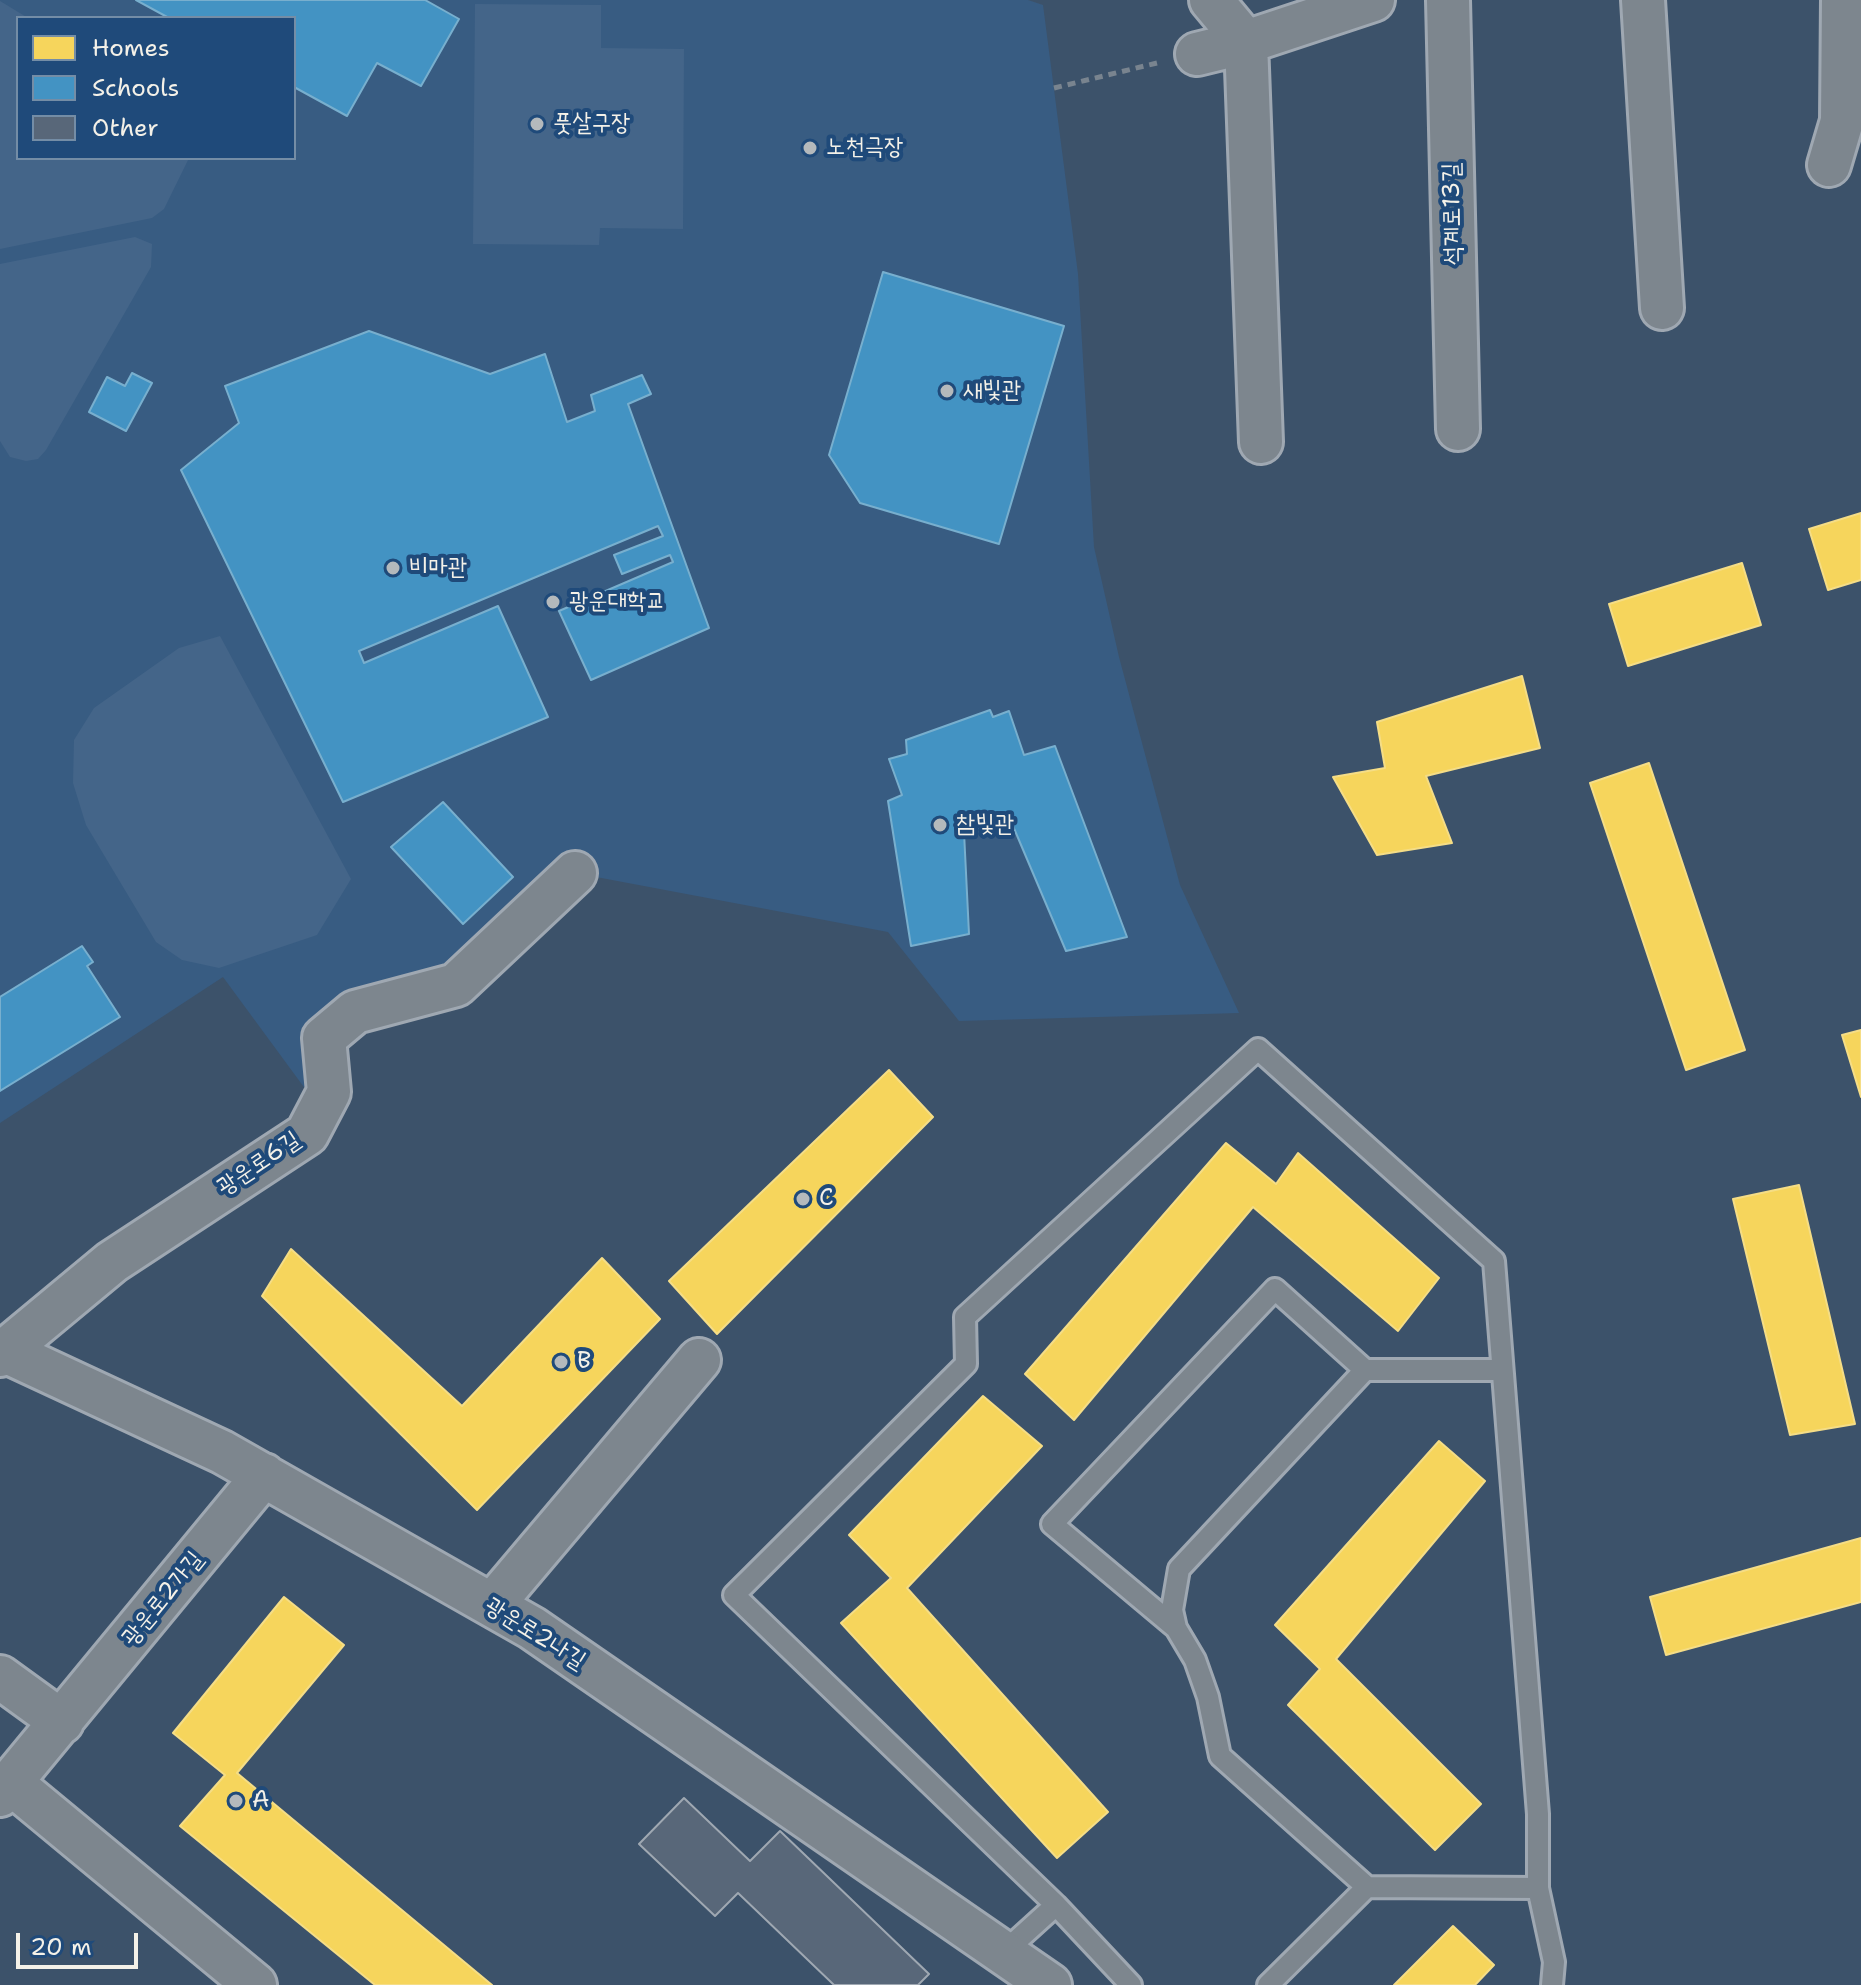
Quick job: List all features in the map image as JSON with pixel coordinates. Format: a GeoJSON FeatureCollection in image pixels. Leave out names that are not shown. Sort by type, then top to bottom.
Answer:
{"type":"FeatureCollection","features":[{"type":"Feature","properties":{"kind":"street"},"geometry":{"type":"LineString","coordinates":[[1211,0],[1246,42],[1261,442]]}},
{"type":"Feature","properties":{"kind":"street"},"geometry":{"type":"LineString","coordinates":[[1197,54],[1246,42],[1373,0]]}},
{"type":"Feature","properties":{"kind":"street","name":"석계로13길"},"geometry":{"type":"LineString","coordinates":[[1448,0],[1458,429]]}},
{"type":"Feature","properties":{"kind":"street"},"geometry":{"type":"LineString","coordinates":[[1643,0],[1662,308]]}},
{"type":"Feature","properties":{"kind":"street"},"geometry":{"type":"LineString","coordinates":[[1829,165],[1842,121],[1843,0]]}},
{"type":"Feature","properties":{"kind":"street","name":"광운로6길"},"geometry":{"type":"LineString","coordinates":[[2,1353],[112,1262],[307,1134],[329,1092],[324,1038],[355,1012],[456,985],[575,873]]}},
{"type":"Feature","properties":{"kind":"street","name":"광운로2나길"},"geometry":{"type":"LineString","coordinates":[[2,1353],[222,1452],[532,1628],[995,1969],[1050,1985]]}},
{"type":"Feature","properties":{"kind":"street"},"geometry":{"type":"LineString","coordinates":[[492,1605],[699,1360]]}},
{"type":"Feature","properties":{"kind":"street","name":"광운로2가길"},"geometry":{"type":"LineString","coordinates":[[255,1985],[5,1789],[264,1475]]}},
{"type":"Feature","properties":{"kind":"street"},"geometry":{"type":"LineString","coordinates":[[0,1677],[62,1722]]}},
{"type":"Feature","properties":{"kind":"lane"},"geometry":{"type":"LineString","coordinates":[[1131,1985],[1056,1905],[734,1595],[966,1364],[965,1317],[1258,1049],[1494,1261],[1538,1814],[1538,1888],[1554,1962],[1552,1985]]}},
{"type":"Feature","properties":{"kind":"lane"},"geometry":{"type":"LineString","coordinates":[[1502,1370],[1365,1370],[1275,1289],[1052,1524],[1176,1628],[1195,1660],[1208,1697],[1220,1756],[1367,1887],[1538,1888]]}},
{"type":"Feature","properties":{"kind":"lane"},"geometry":{"type":"LineString","coordinates":[[1176,1628],[1172,1597],[1179,1569],[1365,1370]]}},
{"type":"Feature","properties":{"kind":"lane"},"geometry":{"type":"LineString","coordinates":[[1268,1985],[1367,1887]]}},
{"type":"Feature","properties":{"kind":"lane"},"geometry":{"type":"LineString","coordinates":[[995,1969],[1056,1905]]}},
{"type":"Feature","properties":{"kind":"path"},"geometry":{"type":"LineString","coordinates":[[1054,88],[1197,54]]}},
{"type":"Feature","properties":{"kind":"shaded area","name":"광운대학교"},"geometry":{"type":"Polygon","coordinates":[[[0,0],[1028,0],[1043,5],[1078,274],[1094,547],[1119,657],[1180,885],[1239,1013],[959,1021],[888,932],[575,873],[456,985],[355,1012],[320,1109],[223,977],[0,1123],[0,0]]]}},
{"type":"Feature","properties":{"kind":"shaded area"},"geometry":{"type":"Polygon","coordinates":[[[0,1],[25,16],[16,16],[16,160],[188,160],[164,209],[152,218],[0,249],[0,1]]]}},
{"type":"Feature","properties":{"kind":"shaded area","name":"풋살구장"},"geometry":{"type":"Polygon","coordinates":[[[475,4],[601,5],[601,48],[684,49],[683,229],[600,228],[599,245],[473,244],[475,4]]]}},
{"type":"Feature","properties":{"kind":"shaded area"},"geometry":{"type":"Polygon","coordinates":[[[135,237],[152,244],[151,267],[46,450],[38,459],[26,461],[10,457],[0,441],[0,264],[135,237]]]}},
{"type":"Feature","properties":{"kind":"shaded area"},"geometry":{"type":"Polygon","coordinates":[[[220,636],[351,879],[317,935],[219,968],[182,960],[156,942],[86,825],[73,783],[74,740],[94,708],[179,648],[220,636]]]}},
{"type":"Feature","properties":{"kind":"building: Homes"},"geometry":{"type":"Polygon","coordinates":[[[1861,513],[1861,580],[1828,590],[1809,529],[1861,513]]]}},
{"type":"Feature","properties":{"kind":"building: Homes"},"geometry":{"type":"Polygon","coordinates":[[[1742,563],[1761,625],[1628,666],[1609,604],[1742,563]]]}},
{"type":"Feature","properties":{"kind":"building: Homes"},"geometry":{"type":"Polygon","coordinates":[[[1522,676],[1540,748],[1426,776],[1452,843],[1377,855],[1333,777],[1385,768],[1377,722],[1522,676]]]}},
{"type":"Feature","properties":{"kind":"building: Homes"},"geometry":{"type":"Polygon","coordinates":[[[1649,763],[1745,1050],[1686,1070],[1590,783],[1649,763]]]}},
{"type":"Feature","properties":{"kind":"building: Homes"},"geometry":{"type":"Polygon","coordinates":[[[1861,1030],[1861,1097],[1842,1035],[1861,1030]]]}},
{"type":"Feature","properties":{"kind":"building: Homes","name":"C"},"geometry":{"type":"Polygon","coordinates":[[[889,1070],[933,1117],[717,1334],[669,1281],[889,1070]]]}},
{"type":"Feature","properties":{"kind":"building: Homes"},"geometry":{"type":"Polygon","coordinates":[[[1226,1143],[1276,1184],[1298,1153],[1439,1278],[1398,1331],[1253,1207],[1074,1420],[1025,1374],[1226,1143]]]}},
{"type":"Feature","properties":{"kind":"building: Homes"},"geometry":{"type":"Polygon","coordinates":[[[1799,1185],[1855,1424],[1790,1435],[1733,1199],[1799,1185]]]}},
{"type":"Feature","properties":{"kind":"building: Homes","name":"B"},"geometry":{"type":"Polygon","coordinates":[[[291,1249],[462,1406],[602,1258],[660,1319],[477,1510],[262,1296],[291,1249]]]}},
{"type":"Feature","properties":{"kind":"building: Homes"},"geometry":{"type":"Polygon","coordinates":[[[983,1396],[1042,1446],[907,1588],[1108,1812],[1057,1858],[841,1623],[891,1578],[849,1535],[983,1396]]]}},
{"type":"Feature","properties":{"kind":"building: Homes"},"geometry":{"type":"Polygon","coordinates":[[[1439,1441],[1485,1481],[1336,1659],[1481,1804],[1435,1850],[1288,1705],[1320,1669],[1275,1625],[1439,1441]]]}},
{"type":"Feature","properties":{"kind":"building: Homes"},"geometry":{"type":"Polygon","coordinates":[[[1861,1538],[1861,1602],[1666,1655],[1650,1597],[1861,1538]]]}},
{"type":"Feature","properties":{"kind":"building: Homes","name":"A"},"geometry":{"type":"Polygon","coordinates":[[[284,1597],[344,1645],[237,1773],[492,1985],[375,1985],[180,1826],[225,1775],[173,1733],[284,1597]]]}},
{"type":"Feature","properties":{"kind":"building: Homes"},"geometry":{"type":"Polygon","coordinates":[[[1453,1926],[1494,1965],[1475,1985],[1394,1985],[1453,1926]]]}},
{"type":"Feature","properties":{"kind":"building: Schools"},"geometry":{"type":"Polygon","coordinates":[[[136,0],[425,0],[459,19],[421,86],[377,63],[347,116],[296,88],[296,16],[165,16],[136,0]]]}},
{"type":"Feature","properties":{"kind":"building: Schools","name":"새빛관"},"geometry":{"type":"Polygon","coordinates":[[[883,272],[1064,326],[999,544],[860,503],[829,455],[883,272]]]}},
{"type":"Feature","properties":{"kind":"building: Schools","name":"비마관"},"geometry":{"type":"Polygon","coordinates":[[[369,331],[490,374],[545,354],[567,422],[595,411],[591,395],[642,375],[651,394],[628,404],[709,628],[591,680],[559,611],[673,562],[670,555],[622,574],[614,555],[663,536],[658,526],[359,651],[364,663],[498,606],[548,717],[343,802],[181,470],[239,423],[225,386],[369,331]]]}},
{"type":"Feature","properties":{"kind":"building: Schools"},"geometry":{"type":"Polygon","coordinates":[[[132,373],[152,383],[126,431],[89,412],[107,377],[125,386],[132,373]]]}},
{"type":"Feature","properties":{"kind":"building: Schools","name":"참빛관"},"geometry":{"type":"Polygon","coordinates":[[[990,710],[993,717],[1009,711],[1024,755],[1055,746],[1127,937],[1066,951],[1010,819],[964,832],[969,934],[911,946],[888,801],[902,795],[889,759],[907,754],[906,740],[990,710]]]}},
{"type":"Feature","properties":{"kind":"building: Schools"},"geometry":{"type":"Polygon","coordinates":[[[443,802],[513,877],[463,924],[391,847],[443,802]]]}},
{"type":"Feature","properties":{"kind":"building: Schools"},"geometry":{"type":"Polygon","coordinates":[[[82,946],[93,962],[87,966],[120,1017],[0,1091],[0,997],[82,946]]]}},
{"type":"Feature","properties":{"kind":"building: Other"},"geometry":{"type":"Polygon","coordinates":[[[684,1798],[750,1861],[780,1831],[929,1974],[918,1985],[834,1985],[738,1893],[715,1916],[639,1844],[684,1798]]]}},
{"type":"Feature","properties":{"kind":"place","name":"풋살구장"},"geometry":{"type":"Point","coordinates":[537,124]}},
{"type":"Feature","properties":{"kind":"place","name":"노천극장"},"geometry":{"type":"Point","coordinates":[810,148]}},
{"type":"Feature","properties":{"kind":"place","name":"새빛관"},"geometry":{"type":"Point","coordinates":[947,391]}},
{"type":"Feature","properties":{"kind":"place","name":"비마관"},"geometry":{"type":"Point","coordinates":[393,568]}},
{"type":"Feature","properties":{"kind":"place","name":"광운대학교"},"geometry":{"type":"Point","coordinates":[553,602]}},
{"type":"Feature","properties":{"kind":"place","name":"참빛관"},"geometry":{"type":"Point","coordinates":[940,825]}},
{"type":"Feature","properties":{"kind":"place","name":"C"},"geometry":{"type":"Point","coordinates":[803,1199]}},
{"type":"Feature","properties":{"kind":"place","name":"B"},"geometry":{"type":"Point","coordinates":[561,1362]}},
{"type":"Feature","properties":{"kind":"place","name":"A"},"geometry":{"type":"Point","coordinates":[236,1801]}}]}
